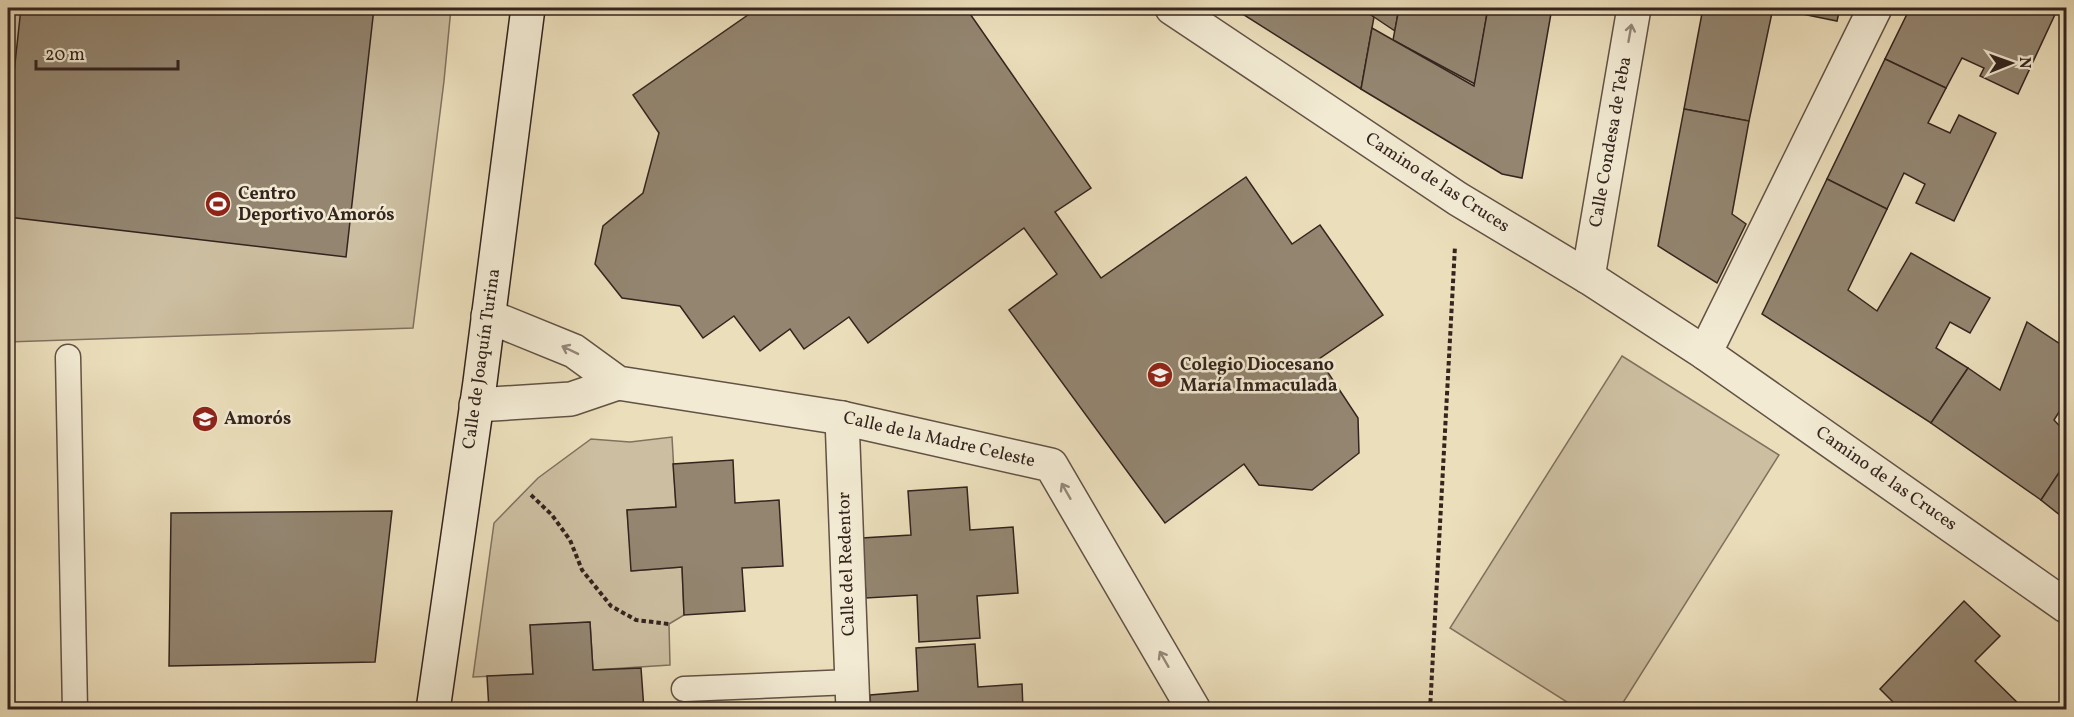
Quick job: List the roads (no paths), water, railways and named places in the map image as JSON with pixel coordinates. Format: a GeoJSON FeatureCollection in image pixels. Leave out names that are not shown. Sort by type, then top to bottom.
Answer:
{"type":"FeatureCollection","features":[{"type":"Feature","properties":{"kind":"street","name":"Calle de Joaquín Turina"},"geometry":{"type":"LineString","coordinates":[[433,710],[528,8]]}},
{"type":"Feature","properties":{"kind":"street","name":"Camino de las Cruces"},"geometry":{"type":"LineString","coordinates":[[1172,8],[1458,199],[1588,277],[1705,353],[2067,606]]}},
{"type":"Feature","properties":{"kind":"street","name":"Calle Condesa de Teba"},"geometry":{"type":"LineString","coordinates":[[1588,277],[1634,8]]}},
{"type":"Feature","properties":{"kind":"street"},"geometry":{"type":"LineString","coordinates":[[1705,353],[1875,8]]}},
{"type":"Feature","properties":{"kind":"street","name":"Calle de la Madre Celeste"},"geometry":{"type":"LineString","coordinates":[[488,316],[574,351],[618,383],[842,418],[1051,465],[1194,710]]}},
{"type":"Feature","properties":{"kind":"street","name":"Calle de la Madre Celeste"},"geometry":{"type":"LineString","coordinates":[[476,405],[571,399],[618,383]]}},
{"type":"Feature","properties":{"kind":"street","name":"Calle del Redentor"},"geometry":{"type":"LineString","coordinates":[[842,418],[852,696]]}},
{"type":"Feature","properties":{"kind":"lane"},"geometry":{"type":"LineString","coordinates":[[68,357],[75,710]]}},
{"type":"Feature","properties":{"kind":"lane"},"geometry":{"type":"LineString","coordinates":[[684,689],[852,696]]}},
{"type":"Feature","properties":{"kind":"place","name":"Centro Deportivo Amorós"},"geometry":{"type":"Point","coordinates":[218,204]}},
{"type":"Feature","properties":{"kind":"place","name":"Colegio Diocesano María Inmaculada"},"geometry":{"type":"Point","coordinates":[1160,375]}},
{"type":"Feature","properties":{"kind":"place","name":"Amorós"},"geometry":{"type":"Point","coordinates":[205,419]}}]}
